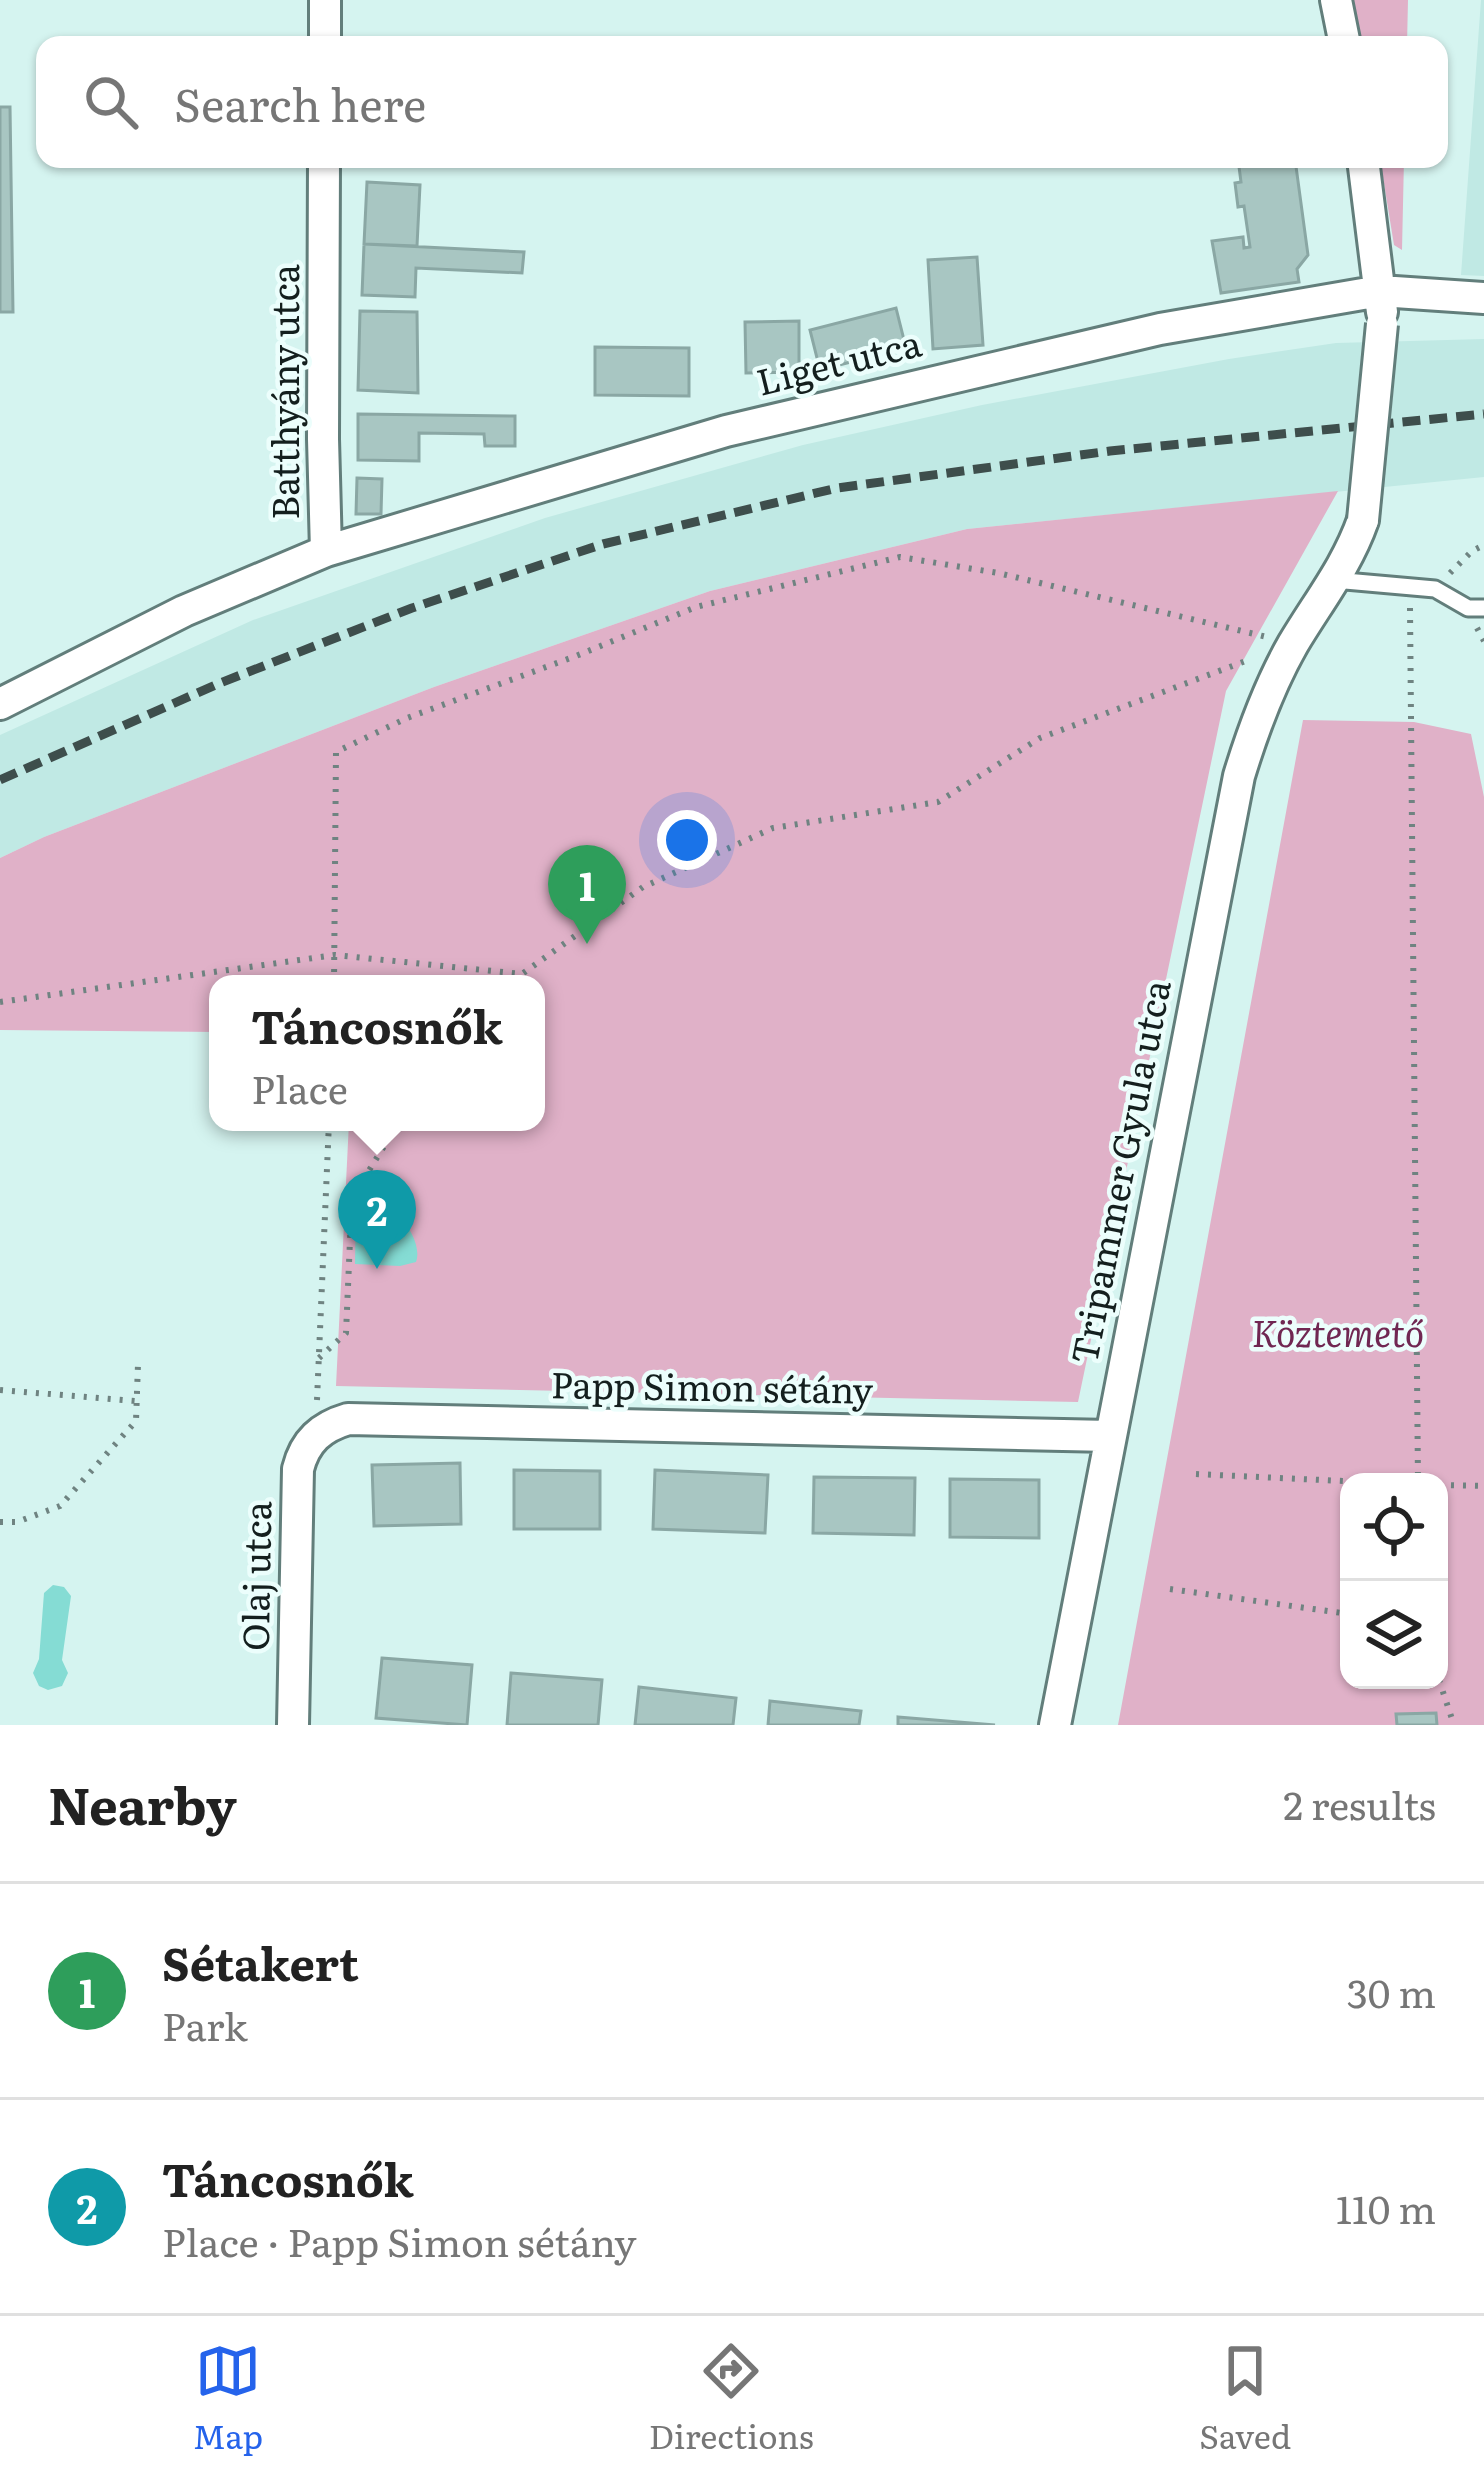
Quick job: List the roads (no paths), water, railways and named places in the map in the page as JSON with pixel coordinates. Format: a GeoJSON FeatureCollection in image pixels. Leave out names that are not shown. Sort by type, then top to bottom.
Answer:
{"type":"FeatureCollection","features":[{"type":"Feature","properties":{"kind":"street"},"geometry":{"type":"LineString","coordinates":[[325,0],[325,36]]}},
{"type":"Feature","properties":{"kind":"street"},"geometry":{"type":"LineString","coordinates":[[1336,0],[1344,36]]}},
{"type":"Feature","properties":{"kind":"street","name":"Batthyány utca"},"geometry":{"type":"LineString","coordinates":[[0,704],[184,611],[326,551],[324,168]]}},
{"type":"Feature","properties":{"kind":"street","name":"Tripammer Gyula utca"},"geometry":{"type":"LineString","coordinates":[[1054,1725],[1239,776],[1267,695],[1346,561],[1363,520],[1382,324],[1364,168]]}},
{"type":"Feature","properties":{"kind":"street","name":"Liget utca"},"geometry":{"type":"LineString","coordinates":[[326,551],[726,430],[1160,329],[1380,291],[1484,298]]}},
{"type":"Feature","properties":{"kind":"street","name":"Papp Simon sétány"},"geometry":{"type":"LineString","coordinates":[[316,1433],[348,1419],[1110,1436]]}},
{"type":"Feature","properties":{"kind":"street","name":"Olaj utca"},"geometry":{"type":"LineString","coordinates":[[293,1725],[298,1469],[316,1433]]}},
{"type":"Feature","properties":{"kind":"lane"},"geometry":{"type":"LineString","coordinates":[[1334,580],[1435,589],[1468,608],[1484,608]]}},
{"type":"Feature","properties":{"kind":"water"},"geometry":{"type":"Polygon","coordinates":[[[363,1190],[402,1218],[415,1241],[416,1262],[355,1264],[356,1204],[363,1190]]]}},
{"type":"Feature","properties":{"kind":"water"},"geometry":{"type":"Polygon","coordinates":[[[53,1585],[64,1587],[71,1596],[62,1660],[68,1673],[62,1686],[48,1690],[39,1686],[33,1673],[39,1659],[44,1593],[53,1585]]]}},
{"type":"Feature","properties":{"kind":"railway"},"geometry":{"type":"LineString","coordinates":[[0,780],[220,683],[412,608],[603,544],[837,488],[1110,451],[1484,414]]}},
{"type":"Feature","properties":{"kind":"place","name":"Sétakert"},"geometry":{"type":"Point","coordinates":[587,944]}},
{"type":"Feature","properties":{"kind":"place","name":"Táncosnők"},"geometry":{"type":"Point","coordinates":[377,1269]}},
{"type":"Feature","properties":{"kind":"park label","name":"Köztemető"},"geometry":{"type":"Point","coordinates":[1338,1334]}}]}
